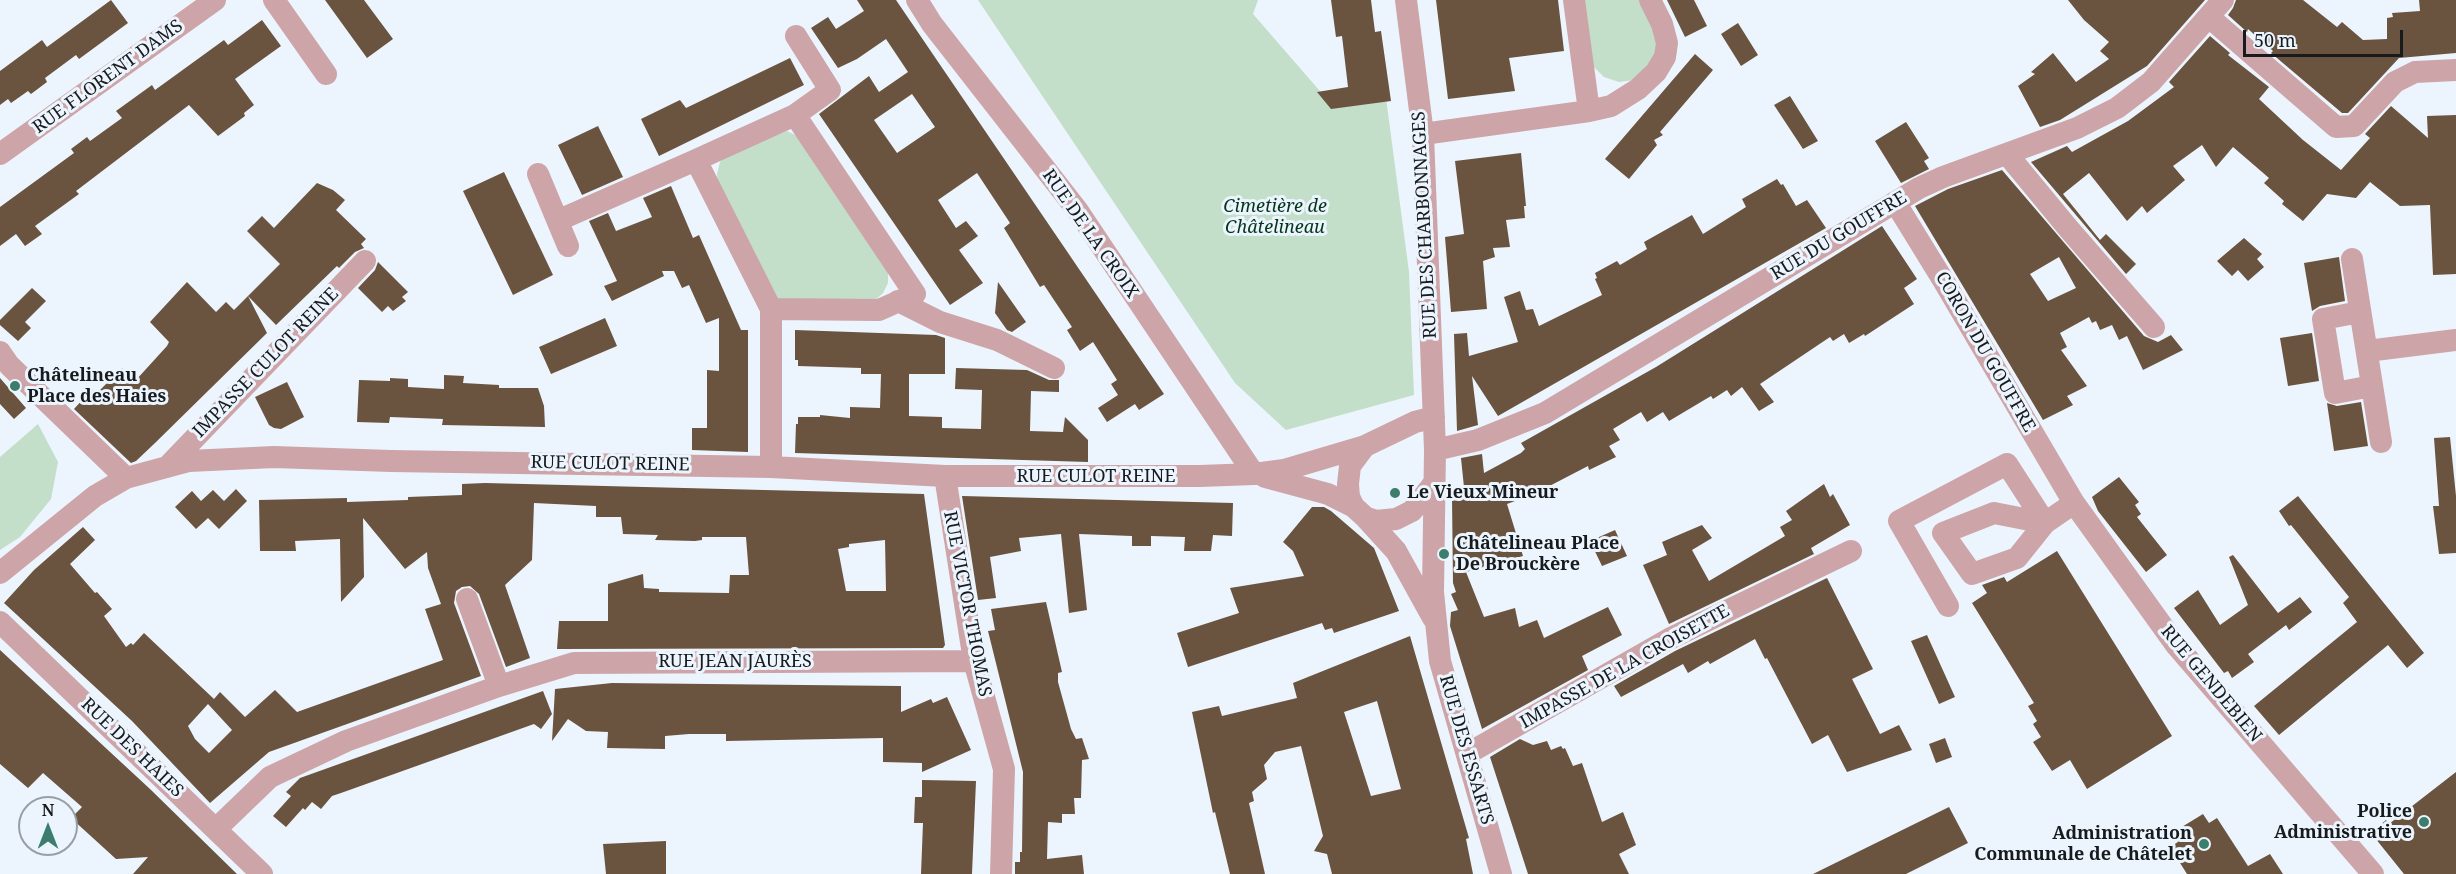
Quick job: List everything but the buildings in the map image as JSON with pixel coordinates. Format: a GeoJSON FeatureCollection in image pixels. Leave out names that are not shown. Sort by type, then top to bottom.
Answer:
{"type":"FeatureCollection","features":[{"type":"Feature","properties":{"kind":"street","name":"RUE FLORENT DAMS"},"geometry":{"type":"LineString","coordinates":[[0,154],[215,0]]}},
{"type":"Feature","properties":{"kind":"street"},"geometry":{"type":"LineString","coordinates":[[274,0],[326,74]]}},
{"type":"Feature","properties":{"kind":"street","name":"RUE DE LA CROIX"},"geometry":{"type":"LineString","coordinates":[[917,0],[1078,211],[1254,474]]}},
{"type":"Feature","properties":{"kind":"street","name":"RUE DES CHARBONNAGES"},"geometry":{"type":"LineString","coordinates":[[1406,0],[1423,134],[1434,417],[1434,483]]}},
{"type":"Feature","properties":{"kind":"street"},"geometry":{"type":"LineString","coordinates":[[1574,0],[1589,111]]}},
{"type":"Feature","properties":{"kind":"street"},"geometry":{"type":"LineString","coordinates":[[1423,134],[1611,106],[1638,90],[1656,72],[1665,57],[1667,43],[1662,24],[1650,0]]}},
{"type":"Feature","properties":{"kind":"street"},"geometry":{"type":"LineString","coordinates":[[2216,9],[2336,127],[2354,126],[2395,82],[2415,72],[2456,70]]}},
{"type":"Feature","properties":{"kind":"street","name":"RUE DU GOUFFRE"},"geometry":{"type":"LineString","coordinates":[[1435,450],[1478,440],[1545,413],[1895,202],[1943,177],[2077,128],[2117,108],[2151,82],[2216,9]]}},
{"type":"Feature","properties":{"kind":"street"},"geometry":{"type":"LineString","coordinates":[[559,220],[795,115],[830,90],[796,36]]}},
{"type":"Feature","properties":{"kind":"street"},"geometry":{"type":"LineString","coordinates":[[771,309],[879,310],[915,294],[795,115]]}},
{"type":"Feature","properties":{"kind":"street"},"geometry":{"type":"LineString","coordinates":[[2007,154],[2154,327]]}},
{"type":"Feature","properties":{"kind":"street"},"geometry":{"type":"LineString","coordinates":[[696,160],[771,309],[771,467]]}},
{"type":"Feature","properties":{"kind":"street"},"geometry":{"type":"LineString","coordinates":[[538,174],[568,246]]}},
{"type":"Feature","properties":{"kind":"street","name":"CORON DU GOUFFRE"},"geometry":{"type":"LineString","coordinates":[[1895,202],[2074,503]]}},
{"type":"Feature","properties":{"kind":"street"},"geometry":{"type":"LineString","coordinates":[[2352,259],[2381,442]]}},
{"type":"Feature","properties":{"kind":"street","name":"IMPASSE CULOT REINE"},"geometry":{"type":"LineString","coordinates":[[167,467],[365,261]]}},
{"type":"Feature","properties":{"kind":"street"},"geometry":{"type":"LineString","coordinates":[[898,301],[940,321],[997,340],[1054,368]]}},
{"type":"Feature","properties":{"kind":"street"},"geometry":{"type":"LineString","coordinates":[[2360,312],[2323,319],[2324,330],[2335,393],[2372,386]]}},
{"type":"Feature","properties":{"kind":"street"},"geometry":{"type":"LineString","coordinates":[[2367,351],[2456,340]]}},
{"type":"Feature","properties":{"kind":"street"},"geometry":{"type":"LineString","coordinates":[[0,352],[9,365],[126,478]]}},
{"type":"Feature","properties":{"kind":"street"},"geometry":{"type":"LineString","coordinates":[[1254,474],[1284,470],[1365,446],[1415,422],[1434,417]]}},
{"type":"Feature","properties":{"kind":"street"},"geometry":{"type":"LineString","coordinates":[[1365,446],[1355,458],[1348,475],[1349,497],[1359,512],[1396,551],[1437,625]]}},
{"type":"Feature","properties":{"kind":"street","name":"RUE CULOT REINE"},"geometry":{"type":"LineString","coordinates":[[0,573],[95,496],[126,478],[189,461],[274,457],[771,467],[945,476],[1188,477],[1254,474]]}},
{"type":"Feature","properties":{"kind":"street"},"geometry":{"type":"LineString","coordinates":[[1948,606],[1899,521],[2007,464],[2045,524],[2074,503]]}},
{"type":"Feature","properties":{"kind":"street"},"geometry":{"type":"LineString","coordinates":[[1254,474],[1318,491],[1376,521],[1396,519],[1407,514],[1434,483]]}},
{"type":"Feature","properties":{"kind":"street","name":"RUE VICTOR THOMAS"},"geometry":{"type":"LineString","coordinates":[[945,476],[974,661],[1004,769],[1001,874]]}},
{"type":"Feature","properties":{"kind":"street","name":"RUE DES ESSARTS"},"geometry":{"type":"LineString","coordinates":[[1434,483],[1433,592],[1440,661],[1502,874]]}},
{"type":"Feature","properties":{"kind":"street","name":"RUE GENDEBIEN"},"geometry":{"type":"LineString","coordinates":[[2074,503],[2176,645],[2353,866],[2373,874]]}},
{"type":"Feature","properties":{"kind":"street","name":"IMPASSE DE LA CROISETTE"},"geometry":{"type":"LineString","coordinates":[[1467,754],[1669,639],[1851,551]]}},
{"type":"Feature","properties":{"kind":"street"},"geometry":{"type":"LineString","coordinates":[[467,599],[499,686]]}},
{"type":"Feature","properties":{"kind":"street","name":"RUE DES HAIES"},"geometry":{"type":"LineString","coordinates":[[0,622],[217,828],[262,874]]}},
{"type":"Feature","properties":{"kind":"street","name":"RUE JEAN JAURÈS"},"geometry":{"type":"LineString","coordinates":[[217,828],[270,777],[346,741],[499,686],[574,663],[974,661]]}},
{"type":"Feature","properties":{"kind":"green space","name":"Cimetière de Châtelineau"},"geometry":{"type":"Polygon","coordinates":[[[978,0],[1258,0],[1253,14],[1332,105],[1386,98],[1409,272],[1414,395],[1286,430],[1235,383],[978,0]]]}},
{"type":"Feature","properties":{"kind":"green space"},"geometry":{"type":"Polygon","coordinates":[[[1581,0],[1641,0],[1650,18],[1659,52],[1655,63],[1634,80],[1619,82],[1604,77],[1592,65],[1581,0]]]}},
{"type":"Feature","properties":{"kind":"green space"},"geometry":{"type":"Polygon","coordinates":[[[787,131],[799,137],[888,271],[888,283],[883,293],[874,301],[781,301],[770,295],[718,182],[717,174],[720,162],[728,153],[787,131]]]}},
{"type":"Feature","properties":{"kind":"green space"},"geometry":{"type":"Polygon","coordinates":[[[38,424],[58,462],[51,499],[20,537],[0,550],[0,457],[38,424]]]}},
{"type":"Feature","properties":{"kind":"place","name":"Châtelineau Place des Haies"},"geometry":{"type":"Point","coordinates":[15,386]}},
{"type":"Feature","properties":{"kind":"place","name":"Le Vieux Mineur"},"geometry":{"type":"Point","coordinates":[1395,493]}},
{"type":"Feature","properties":{"kind":"place","name":"Châtelineau Place De Brouckère"},"geometry":{"type":"Point","coordinates":[1444,554]}},
{"type":"Feature","properties":{"kind":"place","name":"Police Administrative"},"geometry":{"type":"Point","coordinates":[2424,822]}},
{"type":"Feature","properties":{"kind":"place","name":"Administration Communale de Châtelet"},"geometry":{"type":"Point","coordinates":[2204,844]}}]}
